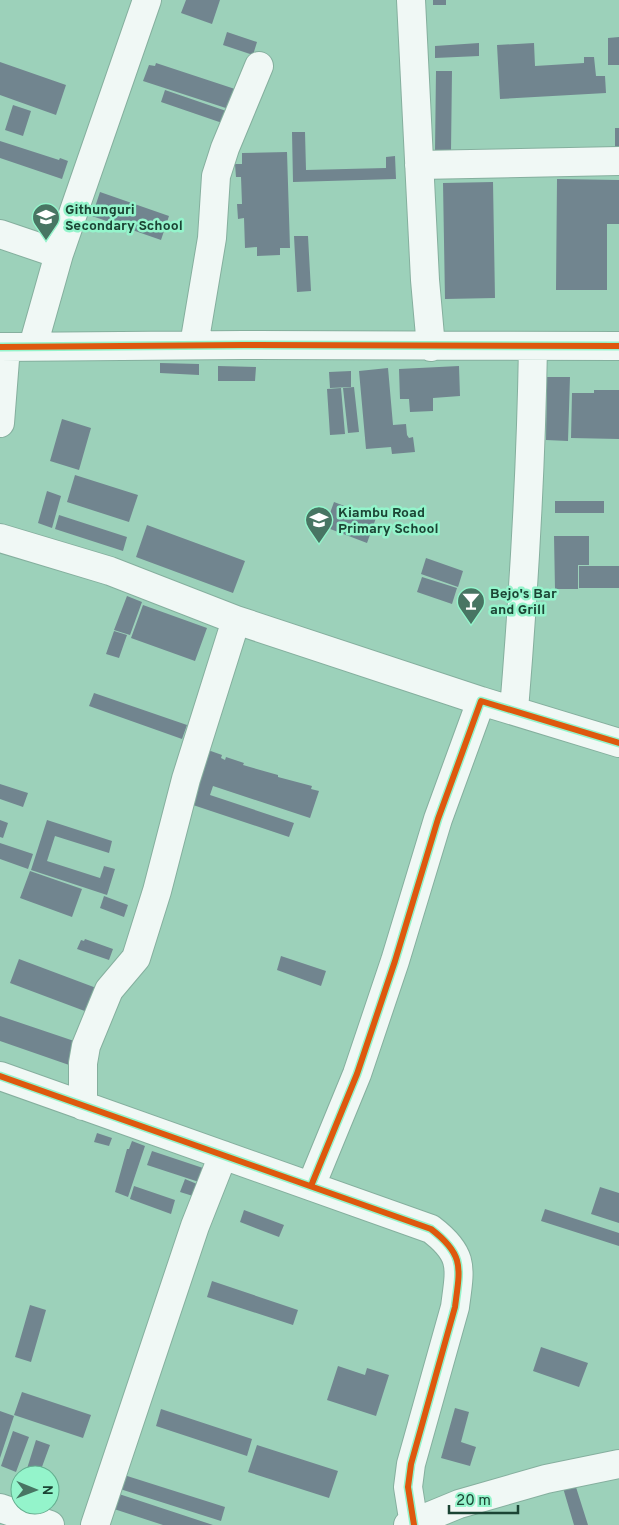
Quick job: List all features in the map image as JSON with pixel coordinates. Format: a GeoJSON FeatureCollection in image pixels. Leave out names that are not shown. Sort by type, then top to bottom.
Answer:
{"type":"FeatureCollection","features":[{"type":"Feature","properties":{"kind":"street"},"geometry":{"type":"LineString","coordinates":[[33,346],[59,254],[147,0]]}},
{"type":"Feature","properties":{"kind":"street"},"geometry":{"type":"LineString","coordinates":[[411,0],[419,165],[431,347]]}},
{"type":"Feature","properties":{"kind":"street"},"geometry":{"type":"LineString","coordinates":[[194,345],[212,238],[216,176],[225,148],[259,66]]}},
{"type":"Feature","properties":{"kind":"street"},"geometry":{"type":"LineString","coordinates":[[419,165],[619,161]]}},
{"type":"Feature","properties":{"kind":"street"},"geometry":{"type":"LineString","coordinates":[[0,234],[59,254]]}},
{"type":"Feature","properties":{"kind":"street"},"geometry":{"type":"LineString","coordinates":[[0,423],[3,347],[194,345],[619,346]]}},
{"type":"Feature","properties":{"kind":"street"},"geometry":{"type":"LineString","coordinates":[[514,710],[525,576],[532,443],[533,346]]}},
{"type":"Feature","properties":{"kind":"street"},"geometry":{"type":"LineString","coordinates":[[0,538],[110,570],[236,620],[574,731],[619,743]]}},
{"type":"Feature","properties":{"kind":"street"},"geometry":{"type":"LineString","coordinates":[[83,1106],[83,1063],[86,1046],[109,990],[136,958],[157,891],[186,779],[236,620]]}},
{"type":"Feature","properties":{"kind":"street"},"geometry":{"type":"LineString","coordinates":[[311,1186],[357,1074],[395,961],[438,819],[481,701]]}},
{"type":"Feature","properties":{"kind":"street"},"geometry":{"type":"LineString","coordinates":[[0,1076],[431,1229],[449,1242],[455,1253],[458,1265],[455,1308],[410,1464],[408,1487],[412,1524],[460,1504],[546,1479],[619,1464]]}},
{"type":"Feature","properties":{"kind":"street"},"geometry":{"type":"LineString","coordinates":[[95,1525],[196,1226],[222,1155]]}},
{"type":"Feature","properties":{"kind":"street"},"geometry":{"type":"LineString","coordinates":[[0,1508],[50,1525]]}},
{"type":"Feature","properties":{"kind":"building"},"geometry":{"type":"Polygon","coordinates":[[[186,0],[220,0],[212,24],[181,13],[186,0]]]}},
{"type":"Feature","properties":{"kind":"building"},"geometry":{"type":"Polygon","coordinates":[[[433,0],[446,0],[446,5],[433,5],[433,0]]]}},
{"type":"Feature","properties":{"kind":"building"},"geometry":{"type":"Polygon","coordinates":[[[227,32],[257,42],[253,55],[223,45],[227,32]]]}},
{"type":"Feature","properties":{"kind":"building"},"geometry":{"type":"Polygon","coordinates":[[[619,37],[619,65],[608,65],[608,38],[619,37]]]}},
{"type":"Feature","properties":{"kind":"building"},"geometry":{"type":"Polygon","coordinates":[[[479,43],[479,56],[435,58],[435,46],[479,43]]]}},
{"type":"Feature","properties":{"kind":"building"},"geometry":{"type":"Polygon","coordinates":[[[534,43],[535,66],[584,63],[584,57],[594,57],[596,76],[605,76],[606,93],[500,99],[497,45],[534,43]]]}},
{"type":"Feature","properties":{"kind":"building"},"geometry":{"type":"Polygon","coordinates":[[[0,62],[66,85],[56,115],[0,95],[0,62]]]}},
{"type":"Feature","properties":{"kind":"building"},"geometry":{"type":"Polygon","coordinates":[[[156,63],[241,91],[235,111],[143,81],[149,65],[155,66],[156,63]]]}},
{"type":"Feature","properties":{"kind":"building"},"geometry":{"type":"Polygon","coordinates":[[[436,71],[452,71],[451,151],[435,151],[436,71]]]}},
{"type":"Feature","properties":{"kind":"building"},"geometry":{"type":"Polygon","coordinates":[[[165,90],[235,114],[231,126],[161,102],[165,90]]]}},
{"type":"Feature","properties":{"kind":"building"},"geometry":{"type":"Polygon","coordinates":[[[13,105],[31,111],[23,136],[5,130],[13,105]]]}},
{"type":"Feature","properties":{"kind":"building"},"geometry":{"type":"Polygon","coordinates":[[[615,128],[619,128],[619,151],[615,151],[615,128]]]}},
{"type":"Feature","properties":{"kind":"building"},"geometry":{"type":"Polygon","coordinates":[[[292,132],[305,132],[306,170],[386,168],[386,157],[395,156],[396,179],[293,182],[292,132]]]}},
{"type":"Feature","properties":{"kind":"building"},"geometry":{"type":"Polygon","coordinates":[[[0,141],[59,160],[60,158],[68,161],[62,179],[0,158],[0,141]]]}},
{"type":"Feature","properties":{"kind":"building"},"geometry":{"type":"Polygon","coordinates":[[[287,152],[290,248],[280,248],[280,255],[257,256],[257,247],[245,248],[244,218],[238,219],[237,204],[242,204],[241,177],[236,177],[235,164],[242,164],[242,153],[287,152]]]}},
{"type":"Feature","properties":{"kind":"building"},"geometry":{"type":"Polygon","coordinates":[[[557,179],[619,180],[619,224],[607,224],[607,290],[556,290],[557,179]]]}},
{"type":"Feature","properties":{"kind":"building"},"geometry":{"type":"Polygon","coordinates":[[[493,182],[495,298],[445,299],[443,183],[493,182]]]}},
{"type":"Feature","properties":{"kind":"building"},"geometry":{"type":"Polygon","coordinates":[[[100,192],[169,216],[161,240],[92,216],[100,192]]]}},
{"type":"Feature","properties":{"kind":"building"},"geometry":{"type":"Polygon","coordinates":[[[294,236],[308,236],[311,291],[297,292],[294,236]]]}},
{"type":"Feature","properties":{"kind":"building"},"geometry":{"type":"Polygon","coordinates":[[[160,363],[199,364],[199,375],[160,373],[160,363]]]}},
{"type":"Feature","properties":{"kind":"building"},"geometry":{"type":"Polygon","coordinates":[[[218,366],[256,367],[255,381],[218,381],[218,366]]]}},
{"type":"Feature","properties":{"kind":"building"},"geometry":{"type":"Polygon","coordinates":[[[459,366],[460,396],[433,398],[433,411],[410,412],[409,399],[400,399],[399,369],[459,366]]]}},
{"type":"Feature","properties":{"kind":"building"},"geometry":{"type":"Polygon","coordinates":[[[388,368],[393,425],[406,424],[407,435],[409,438],[413,437],[415,452],[392,454],[391,447],[366,449],[359,371],[388,368]]]}},
{"type":"Feature","properties":{"kind":"building"},"geometry":{"type":"Polygon","coordinates":[[[351,371],[351,387],[330,388],[329,372],[351,371]]]}},
{"type":"Feature","properties":{"kind":"building"},"geometry":{"type":"Polygon","coordinates":[[[547,377],[570,377],[568,441],[546,440],[547,377]]]}},
{"type":"Feature","properties":{"kind":"building"},"geometry":{"type":"Polygon","coordinates":[[[354,387],[359,432],[348,433],[343,388],[354,387]]]}},
{"type":"Feature","properties":{"kind":"building"},"geometry":{"type":"Polygon","coordinates":[[[341,388],[345,434],[330,435],[327,389],[341,388]]]}},
{"type":"Feature","properties":{"kind":"building"},"geometry":{"type":"Polygon","coordinates":[[[594,390],[619,390],[619,439],[571,438],[572,393],[594,393],[594,390]]]}},
{"type":"Feature","properties":{"kind":"building"},"geometry":{"type":"Polygon","coordinates":[[[62,419],[91,428],[79,470],[50,461],[62,419]]]}},
{"type":"Feature","properties":{"kind":"building"},"geometry":{"type":"Polygon","coordinates":[[[75,475],[138,495],[129,522],[67,502],[75,475]]]}},
{"type":"Feature","properties":{"kind":"building"},"geometry":{"type":"Polygon","coordinates":[[[47,491],[61,496],[52,528],[38,523],[47,491]]]}},
{"type":"Feature","properties":{"kind":"building"},"geometry":{"type":"Polygon","coordinates":[[[555,501],[604,501],[604,513],[555,513],[555,501]]]}},
{"type":"Feature","properties":{"kind":"building"},"geometry":{"type":"Polygon","coordinates":[[[334,502],[376,518],[367,543],[325,527],[334,502]]]}},
{"type":"Feature","properties":{"kind":"building"},"geometry":{"type":"Polygon","coordinates":[[[59,515],[127,537],[123,551],[55,529],[59,515]]]}},
{"type":"Feature","properties":{"kind":"building"},"geometry":{"type":"Polygon","coordinates":[[[147,525],[245,561],[233,593],[136,557],[147,525]]]}},
{"type":"Feature","properties":{"kind":"building"},"geometry":{"type":"Polygon","coordinates":[[[554,536],[589,536],[589,565],[578,565],[578,589],[555,589],[554,536]]]}},
{"type":"Feature","properties":{"kind":"building"},"geometry":{"type":"Polygon","coordinates":[[[426,558],[463,571],[458,587],[421,574],[426,558]]]}},
{"type":"Feature","properties":{"kind":"building"},"geometry":{"type":"Polygon","coordinates":[[[579,566],[619,566],[619,588],[579,588],[579,566]]]}},
{"type":"Feature","properties":{"kind":"building"},"geometry":{"type":"Polygon","coordinates":[[[422,577],[457,588],[452,604],[417,592],[422,577]]]}},
{"type":"Feature","properties":{"kind":"building"},"geometry":{"type":"Polygon","coordinates":[[[127,596],[142,602],[130,635],[114,630],[127,596]]]}},
{"type":"Feature","properties":{"kind":"building"},"geometry":{"type":"Polygon","coordinates":[[[143,605],[207,628],[195,661],[131,638],[143,605]]]}},
{"type":"Feature","properties":{"kind":"building"},"geometry":{"type":"Polygon","coordinates":[[[114,631],[127,635],[119,658],[106,654],[114,631]]]}},
{"type":"Feature","properties":{"kind":"building"},"geometry":{"type":"Polygon","coordinates":[[[94,693],[187,725],[182,739],[89,706],[94,693]]]}},
{"type":"Feature","properties":{"kind":"building"},"geometry":{"type":"Polygon","coordinates":[[[208,750],[222,755],[221,758],[225,760],[226,757],[244,763],[243,765],[278,775],[278,777],[312,786],[311,789],[319,791],[310,818],[213,786],[210,795],[294,823],[289,837],[190,804],[208,750]]]}},
{"type":"Feature","properties":{"kind":"building"},"geometry":{"type":"Polygon","coordinates":[[[0,784],[28,793],[23,807],[0,799],[0,784]]]}},
{"type":"Feature","properties":{"kind":"building"},"geometry":{"type":"Polygon","coordinates":[[[0,820],[8,823],[3,838],[0,837],[0,820]]]}},
{"type":"Feature","properties":{"kind":"building"},"geometry":{"type":"Polygon","coordinates":[[[47,820],[112,841],[109,853],[55,836],[47,861],[100,878],[104,866],[115,869],[107,895],[31,870],[47,820]]]}},
{"type":"Feature","properties":{"kind":"building"},"geometry":{"type":"Polygon","coordinates":[[[0,843],[33,854],[28,869],[0,859],[0,843]]]}},
{"type":"Feature","properties":{"kind":"building"},"geometry":{"type":"Polygon","coordinates":[[[30,871],[82,889],[72,917],[20,898],[30,871]]]}},
{"type":"Feature","properties":{"kind":"building"},"geometry":{"type":"Polygon","coordinates":[[[104,896],[128,905],[124,917],[100,908],[104,896]]]}},
{"type":"Feature","properties":{"kind":"building"},"geometry":{"type":"Polygon","coordinates":[[[85,939],[113,949],[109,960],[77,949],[81,940],[84,941],[85,939]]]}},
{"type":"Feature","properties":{"kind":"building"},"geometry":{"type":"Polygon","coordinates":[[[281,956],[326,971],[321,986],[277,970],[281,956]]]}},
{"type":"Feature","properties":{"kind":"building"},"geometry":{"type":"Polygon","coordinates":[[[19,959],[99,989],[90,1013],[10,983],[19,959]]]}},
{"type":"Feature","properties":{"kind":"building"},"geometry":{"type":"Polygon","coordinates":[[[0,1016],[80,1043],[72,1066],[0,1041],[0,1016]]]}},
{"type":"Feature","properties":{"kind":"building"},"geometry":{"type":"Polygon","coordinates":[[[97,1133],[112,1138],[109,1146],[94,1142],[97,1133]]]}},
{"type":"Feature","properties":{"kind":"building"},"geometry":{"type":"Polygon","coordinates":[[[132,1141],[145,1146],[128,1197],[115,1192],[127,1149],[129,1149],[132,1141]]]}},
{"type":"Feature","properties":{"kind":"building"},"geometry":{"type":"Polygon","coordinates":[[[152,1151],[203,1168],[199,1182],[147,1165],[152,1151]]]}},
{"type":"Feature","properties":{"kind":"building"},"geometry":{"type":"Polygon","coordinates":[[[185,1179],[197,1184],[193,1196],[180,1192],[185,1179]]]}},
{"type":"Feature","properties":{"kind":"building"},"geometry":{"type":"Polygon","coordinates":[[[134,1186],[175,1200],[171,1214],[130,1199],[134,1186]]]}},
{"type":"Feature","properties":{"kind":"building"},"geometry":{"type":"Polygon","coordinates":[[[600,1187],[619,1193],[619,1223],[591,1214],[600,1187]]]}},
{"type":"Feature","properties":{"kind":"building"},"geometry":{"type":"Polygon","coordinates":[[[545,1209],[619,1233],[619,1246],[541,1221],[545,1209]]]}},
{"type":"Feature","properties":{"kind":"building"},"geometry":{"type":"Polygon","coordinates":[[[244,1210],[284,1225],[279,1237],[240,1222],[244,1210]]]}},
{"type":"Feature","properties":{"kind":"building"},"geometry":{"type":"Polygon","coordinates":[[[212,1281],[298,1310],[293,1325],[207,1297],[212,1281]]]}},
{"type":"Feature","properties":{"kind":"building"},"geometry":{"type":"Polygon","coordinates":[[[30,1305],[46,1310],[31,1362],[15,1357],[30,1305]]]}},
{"type":"Feature","properties":{"kind":"building"},"geometry":{"type":"Polygon","coordinates":[[[541,1347],[588,1363],[579,1387],[533,1371],[541,1347]]]}},
{"type":"Feature","properties":{"kind":"building"},"geometry":{"type":"Polygon","coordinates":[[[338,1366],[365,1375],[367,1368],[389,1375],[376,1416],[327,1400],[338,1366]]]}},
{"type":"Feature","properties":{"kind":"building"},"geometry":{"type":"Polygon","coordinates":[[[22,1392],[91,1415],[83,1438],[14,1415],[22,1392]]]}},
{"type":"Feature","properties":{"kind":"building"},"geometry":{"type":"Polygon","coordinates":[[[455,1408],[469,1412],[461,1442],[476,1447],[470,1466],[441,1458],[455,1408]]]}},
{"type":"Feature","properties":{"kind":"building"},"geometry":{"type":"Polygon","coordinates":[[[161,1409],[252,1439],[247,1456],[156,1426],[161,1409]]]}},
{"type":"Feature","properties":{"kind":"building"},"geometry":{"type":"Polygon","coordinates":[[[0,1411],[14,1416],[0,1458],[0,1411]]]}},
{"type":"Feature","properties":{"kind":"building"},"geometry":{"type":"Polygon","coordinates":[[[13,1431],[29,1437],[19,1465],[10,1465],[10,1470],[1,1466],[13,1431]]]}},
{"type":"Feature","properties":{"kind":"building"},"geometry":{"type":"Polygon","coordinates":[[[36,1440],[50,1445],[43,1465],[28,1465],[36,1440]]]}},
{"type":"Feature","properties":{"kind":"building"},"geometry":{"type":"Polygon","coordinates":[[[257,1445],[338,1471],[329,1498],[248,1472],[257,1445]]]}},
{"type":"Feature","properties":{"kind":"building"},"geometry":{"type":"Polygon","coordinates":[[[124,1475],[225,1507],[221,1521],[120,1489],[124,1475]]]}},
{"type":"Feature","properties":{"kind":"building"},"geometry":{"type":"Polygon","coordinates":[[[575,1484],[588,1525],[574,1525],[563,1488],[575,1484]]]}},
{"type":"Feature","properties":{"kind":"building"},"geometry":{"type":"Polygon","coordinates":[[[119,1494],[213,1525],[163,1525],[114,1509],[119,1494]]]}},
{"type":"Feature","properties":{"kind":"cycle path"},"geometry":{"type":"LineString","coordinates":[[0,347],[243,345],[619,346]]}},
{"type":"Feature","properties":{"kind":"cycle path"},"geometry":{"type":"LineString","coordinates":[[311,1186],[357,1074],[395,961],[438,819],[481,701],[619,743]]}},
{"type":"Feature","properties":{"kind":"cycle path"},"geometry":{"type":"LineString","coordinates":[[0,1076],[431,1229],[442,1238],[450,1247],[458,1263],[457,1294],[411,1464],[408,1487],[414,1525]]}},
{"type":"Feature","properties":{"kind":"place","name":"Githunguri Secondary School"},"geometry":{"type":"Point","coordinates":[46,241]}},
{"type":"Feature","properties":{"kind":"place","name":"Kiambu Road Primary School"},"geometry":{"type":"Point","coordinates":[319,544]}},
{"type":"Feature","properties":{"kind":"place","name":"Bejo's Bar and Grill"},"geometry":{"type":"Point","coordinates":[471,625]}}]}
